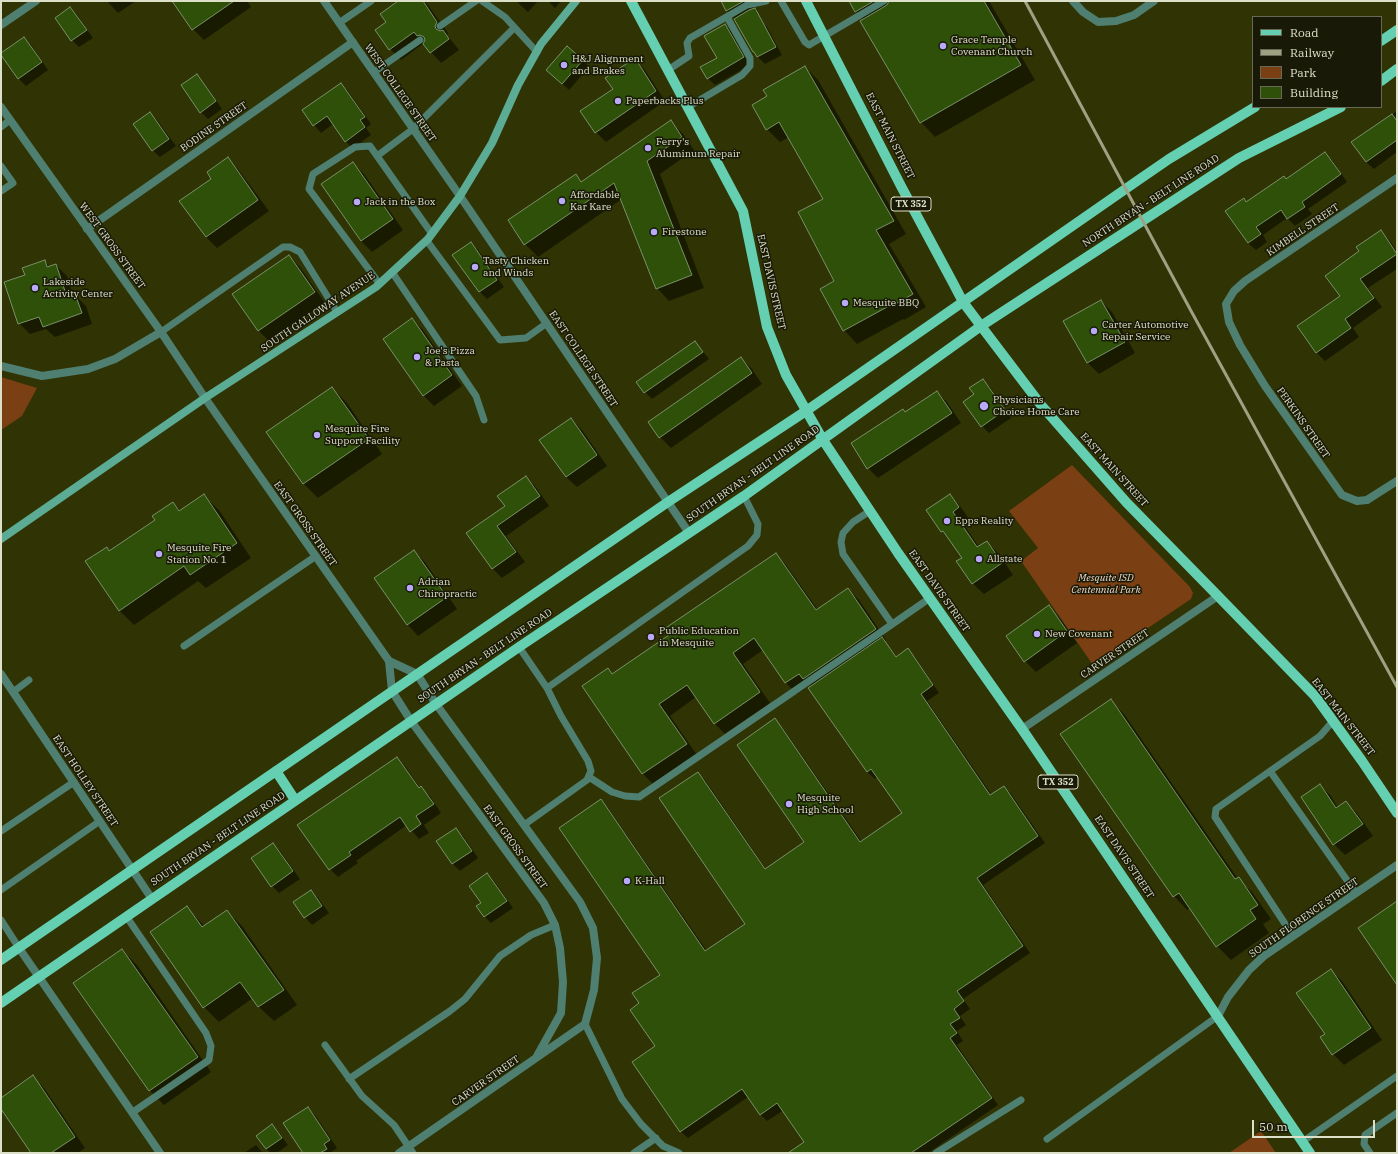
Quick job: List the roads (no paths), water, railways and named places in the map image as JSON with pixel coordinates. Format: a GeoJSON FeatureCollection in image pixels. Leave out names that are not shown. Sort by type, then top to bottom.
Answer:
{"type":"FeatureCollection","features":[{"type":"Feature","properties":{"kind":"main road","name":"SOUTH GALLOWAY AVENUE"},"geometry":{"type":"LineString","coordinates":[[1,539],[206,398],[379,283],[427,241],[460,196],[492,143],[518,85],[541,44],[576,1]]}},
{"type":"Feature","properties":{"kind":"main road","name":"EAST DAVIS STREET"},"geometry":{"type":"LineString","coordinates":[[631,1],[742,211],[767,328],[786,375],[822,440],[1022,729],[1310,1153]]}},
{"type":"Feature","properties":{"kind":"main road","name":"EAST MAIN STREET"},"geometry":{"type":"LineString","coordinates":[[806,1],[902,188],[963,302],[1041,405],[1126,502],[1315,696],[1362,761],[1397,814]]}},
{"type":"Feature","properties":{"kind":"main road"},"geometry":{"type":"LineString","coordinates":[[1382,40],[1397,30]]}},
{"type":"Feature","properties":{"kind":"main road"},"geometry":{"type":"LineString","coordinates":[[1382,80],[1397,70]]}},
{"type":"Feature","properties":{"kind":"main road"},"geometry":{"type":"LineString","coordinates":[[1,960],[668,502],[806,411],[1169,160],[1253,108]]}},
{"type":"Feature","properties":{"kind":"main road","name":"NORTH BRYAN - BELT LINE ROAD"},"geometry":{"type":"LineString","coordinates":[[981,326],[1239,158],[1339,108]]}},
{"type":"Feature","properties":{"kind":"main road","name":"SOUTH BRYAN - BELT LINE ROAD"},"geometry":{"type":"LineString","coordinates":[[1,1003],[519,647],[744,496],[981,326]]}},
{"type":"Feature","properties":{"kind":"main road"},"geometry":{"type":"LineString","coordinates":[[276,771],[295,800]]}},
{"type":"Feature","properties":{"kind":"street"},"geometry":{"type":"LineString","coordinates":[[1,25],[36,1]]}},
{"type":"Feature","properties":{"kind":"street","name":"WEST COLLEGE STREET"},"geometry":{"type":"LineString","coordinates":[[324,1],[460,196]]}},
{"type":"Feature","properties":{"kind":"street"},"geometry":{"type":"LineString","coordinates":[[1073,1],[1083,12],[1098,22],[1116,21],[1134,15],[1154,1]]}},
{"type":"Feature","properties":{"kind":"street","name":"BODINE STREET"},"geometry":{"type":"LineString","coordinates":[[87,229],[353,42]]}},
{"type":"Feature","properties":{"kind":"street","name":"WEST GROSS STREET"},"geometry":{"type":"LineString","coordinates":[[1,107],[162,332],[206,398]]}},
{"type":"Feature","properties":{"kind":"street","name":"KIMBELL STREET"},"geometry":{"type":"LineString","coordinates":[[1226,304],[1234,291],[1245,281],[1397,178]]}},
{"type":"Feature","properties":{"kind":"street","name":"EAST COLLEGE STREET"},"geometry":{"type":"LineString","coordinates":[[460,196],[689,533]]}},
{"type":"Feature","properties":{"kind":"street","name":"PERKINS STREET"},"geometry":{"type":"LineString","coordinates":[[1226,304],[1229,322],[1240,345],[1265,386],[1342,496],[1357,501],[1367,500],[1397,481]]}},
{"type":"Feature","properties":{"kind":"street"},"geometry":{"type":"LineString","coordinates":[[1,366],[42,376],[88,369],[116,359],[162,332]]}},
{"type":"Feature","properties":{"kind":"street","name":"EAST GROSS STREET"},"geometry":{"type":"LineString","coordinates":[[206,398],[389,661],[392,691],[411,721],[544,903],[555,925],[560,948],[563,982],[561,1013],[536,1059]]}},
{"type":"Feature","properties":{"kind":"street","name":"CARVER STREET"},"geometry":{"type":"LineString","coordinates":[[1022,729],[1218,596]]}},
{"type":"Feature","properties":{"kind":"street"},"geometry":{"type":"LineString","coordinates":[[389,661],[417,674]]}},
{"type":"Feature","properties":{"kind":"street","name":"EAST HOLLEY STREET"},"geometry":{"type":"LineString","coordinates":[[1,674],[152,899]]}},
{"type":"Feature","properties":{"kind":"street","name":"EAST GROSS STREET"},"geometry":{"type":"LineString","coordinates":[[417,674],[436,704],[580,902],[593,928],[597,958],[594,990],[584,1024]]}},
{"type":"Feature","properties":{"kind":"street","name":"SOUTH FLORENCE STREET"},"geometry":{"type":"LineString","coordinates":[[1218,1016],[1228,997],[1248,970],[1264,956],[1397,865]]}},
{"type":"Feature","properties":{"kind":"street"},"geometry":{"type":"LineString","coordinates":[[19,948],[160,1153]]}},
{"type":"Feature","properties":{"kind":"street","name":"CARVER STREET"},"geometry":{"type":"LineString","coordinates":[[399,1153],[411,1150],[584,1024]]}},
{"type":"Feature","properties":{"kind":"lane"},"geometry":{"type":"LineString","coordinates":[[339,23],[371,1]]}},
{"type":"Feature","properties":{"kind":"lane"},"geometry":{"type":"LineString","coordinates":[[440,26],[476,1]]}},
{"type":"Feature","properties":{"kind":"lane"},"geometry":{"type":"LineString","coordinates":[[482,1],[505,17],[537,52]]}},
{"type":"Feature","properties":{"kind":"lane"},"geometry":{"type":"LineString","coordinates":[[668,70],[689,56],[687,43],[690,38],[747,5],[766,1]]}},
{"type":"Feature","properties":{"kind":"lane"},"geometry":{"type":"LineString","coordinates":[[781,1],[804,42],[809,45],[884,1]]}},
{"type":"Feature","properties":{"kind":"lane"},"geometry":{"type":"LineString","coordinates":[[688,107],[742,75],[750,66],[750,58],[727,17]]}},
{"type":"Feature","properties":{"kind":"lane"},"geometry":{"type":"LineString","coordinates":[[377,156],[413,129],[514,28]]}},
{"type":"Feature","properties":{"kind":"lane"},"geometry":{"type":"LineString","coordinates":[[374,72],[420,40]]}},
{"type":"Feature","properties":{"kind":"lane"},"geometry":{"type":"LineString","coordinates":[[1,127],[10,120]]}},
{"type":"Feature","properties":{"kind":"lane"},"geometry":{"type":"LineString","coordinates":[[379,283],[309,189],[313,174],[356,147],[370,146],[432,234]]}},
{"type":"Feature","properties":{"kind":"lane"},"geometry":{"type":"LineString","coordinates":[[1,166],[13,183],[1,191]]}},
{"type":"Feature","properties":{"kind":"lane"},"geometry":{"type":"LineString","coordinates":[[427,241],[500,340],[526,338],[547,323]]}},
{"type":"Feature","properties":{"kind":"lane"},"geometry":{"type":"LineString","coordinates":[[162,332],[283,247],[290,246],[300,252],[337,312]]}},
{"type":"Feature","properties":{"kind":"lane"},"geometry":{"type":"LineString","coordinates":[[392,272],[476,396],[484,420]]}},
{"type":"Feature","properties":{"kind":"lane"},"geometry":{"type":"LineString","coordinates":[[547,688],[748,546],[757,535],[758,524],[744,496]]}},
{"type":"Feature","properties":{"kind":"lane"},"geometry":{"type":"LineString","coordinates":[[870,511],[853,522],[843,532],[840,542],[843,554],[892,624]]}},
{"type":"Feature","properties":{"kind":"lane"},"geometry":{"type":"LineString","coordinates":[[184,646],[316,556]]}},
{"type":"Feature","properties":{"kind":"lane"},"geometry":{"type":"LineString","coordinates":[[589,777],[612,792],[625,796],[639,797],[930,598]]}},
{"type":"Feature","properties":{"kind":"lane"},"geometry":{"type":"LineString","coordinates":[[519,647],[547,688],[561,716],[588,761],[591,771],[588,780],[524,825]]}},
{"type":"Feature","properties":{"kind":"lane"},"geometry":{"type":"LineString","coordinates":[[13,692],[29,680]]}},
{"type":"Feature","properties":{"kind":"lane"},"geometry":{"type":"LineString","coordinates":[[1293,936],[1215,817],[1216,809],[1320,736],[1333,721]]}},
{"type":"Feature","properties":{"kind":"lane"},"geometry":{"type":"LineString","coordinates":[[1270,771],[1356,893]]}},
{"type":"Feature","properties":{"kind":"lane"},"geometry":{"type":"LineString","coordinates":[[1,831],[74,782]]}},
{"type":"Feature","properties":{"kind":"lane"},"geometry":{"type":"LineString","coordinates":[[1,890],[100,821]]}},
{"type":"Feature","properties":{"kind":"lane"},"geometry":{"type":"LineString","coordinates":[[126,916],[206,1033],[211,1046],[209,1060],[133,1112]]}},
{"type":"Feature","properties":{"kind":"lane"},"geometry":{"type":"LineString","coordinates":[[1,920],[19,948]]}},
{"type":"Feature","properties":{"kind":"lane"},"geometry":{"type":"LineString","coordinates":[[349,1079],[450,1011],[465,998],[500,956],[531,935],[555,925]]}},
{"type":"Feature","properties":{"kind":"lane"},"geometry":{"type":"LineString","coordinates":[[1047,1139],[1218,1016]]}},
{"type":"Feature","properties":{"kind":"lane"},"geometry":{"type":"LineString","coordinates":[[584,1024],[622,1100],[641,1124],[663,1146],[679,1153]]}},
{"type":"Feature","properties":{"kind":"lane"},"geometry":{"type":"LineString","coordinates":[[325,1045],[362,1096],[394,1125],[411,1150]]}},
{"type":"Feature","properties":{"kind":"lane"},"geometry":{"type":"LineString","coordinates":[[1302,1142],[1397,1076]]}},
{"type":"Feature","properties":{"kind":"lane"},"geometry":{"type":"LineString","coordinates":[[936,1153],[1021,1100]]}},
{"type":"Feature","properties":{"kind":"lane"},"geometry":{"type":"LineString","coordinates":[[1370,1153],[1364,1144],[1365,1135],[1397,1113]]}},
{"type":"Feature","properties":{"kind":"lane"},"geometry":{"type":"LineString","coordinates":[[634,1153],[656,1138]]}},
{"type":"Feature","properties":{"kind":"railway"},"geometry":{"type":"LineString","coordinates":[[1025,1],[1190,309],[1397,687]]}},
{"type":"Feature","properties":{"kind":"place","name":"Grace Temple Covenant Church"},"geometry":{"type":"Point","coordinates":[943,46]}},
{"type":"Feature","properties":{"kind":"place","name":"H&J Alignment and Brakes"},"geometry":{"type":"Point","coordinates":[564,65]}},
{"type":"Feature","properties":{"kind":"place","name":"Paperbacks Plus"},"geometry":{"type":"Point","coordinates":[618,101]}},
{"type":"Feature","properties":{"kind":"place","name":"Ferry's Aluminum Repair"},"geometry":{"type":"Point","coordinates":[648,148]}},
{"type":"Feature","properties":{"kind":"place","name":"Affordable Kar Kare"},"geometry":{"type":"Point","coordinates":[562,201]}},
{"type":"Feature","properties":{"kind":"place","name":"Jack in the Box"},"geometry":{"type":"Point","coordinates":[357,202]}},
{"type":"Feature","properties":{"kind":"place","name":"Firestone"},"geometry":{"type":"Point","coordinates":[654,232]}},
{"type":"Feature","properties":{"kind":"place","name":"Tasty Chicken and Winds"},"geometry":{"type":"Point","coordinates":[475,267]}},
{"type":"Feature","properties":{"kind":"place","name":"Lakeside Activity Center"},"geometry":{"type":"Point","coordinates":[35,288]}},
{"type":"Feature","properties":{"kind":"place","name":"Mesquite BBQ"},"geometry":{"type":"Point","coordinates":[845,303]}},
{"type":"Feature","properties":{"kind":"place","name":"Carter Automotive Repair Service"},"geometry":{"type":"Point","coordinates":[1094,331]}},
{"type":"Feature","properties":{"kind":"place","name":"Joe's Pizza & Pasta"},"geometry":{"type":"Point","coordinates":[417,357]}},
{"type":"Feature","properties":{"kind":"place","name":"Physicians Choice Home Care"},"geometry":{"type":"Point","coordinates":[984,406]}},
{"type":"Feature","properties":{"kind":"place","name":"Mesquite Fire Support Facility"},"geometry":{"type":"Point","coordinates":[317,435]}},
{"type":"Feature","properties":{"kind":"place","name":"Epps Reality"},"geometry":{"type":"Point","coordinates":[947,521]}},
{"type":"Feature","properties":{"kind":"place","name":"Mesquite Fire Station No. 1"},"geometry":{"type":"Point","coordinates":[159,554]}},
{"type":"Feature","properties":{"kind":"place","name":"Allstate"},"geometry":{"type":"Point","coordinates":[979,559]}},
{"type":"Feature","properties":{"kind":"place","name":"Adrian Chiropractic"},"geometry":{"type":"Point","coordinates":[410,588]}},
{"type":"Feature","properties":{"kind":"place","name":"New Covenant"},"geometry":{"type":"Point","coordinates":[1037,634]}},
{"type":"Feature","properties":{"kind":"place","name":"Public Education in Mesquite"},"geometry":{"type":"Point","coordinates":[651,637]}},
{"type":"Feature","properties":{"kind":"place","name":"Mesquite High School"},"geometry":{"type":"Point","coordinates":[789,804]}},
{"type":"Feature","properties":{"kind":"place","name":"K-Hall"},"geometry":{"type":"Point","coordinates":[627,881]}},
{"type":"Feature","properties":{"kind":"park label","name":"Mesquite ISD Centennial Park"},"geometry":{"type":"Point","coordinates":[1106,584]}}]}
